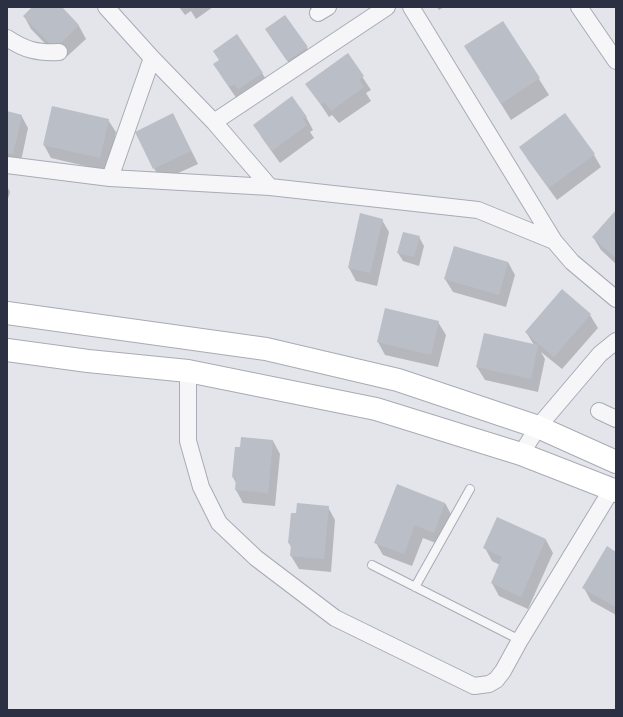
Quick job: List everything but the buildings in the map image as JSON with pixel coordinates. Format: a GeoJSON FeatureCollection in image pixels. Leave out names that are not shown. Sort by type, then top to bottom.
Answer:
{"type":"FeatureCollection","features":[{"type":"Feature","properties":{"kind":"main road"},"geometry":{"type":"LineString","coordinates":[[7,313],[266,349],[398,380],[538,427],[616,462]]}},
{"type":"Feature","properties":{"kind":"main road"},"geometry":{"type":"LineString","coordinates":[[7,350],[88,361],[188,371],[376,409],[521,454],[614,490]]}},
{"type":"Feature","properties":{"kind":"street"},"geometry":{"type":"LineString","coordinates":[[106,7],[152,58],[214,122],[270,187]]}},
{"type":"Feature","properties":{"kind":"street"},"geometry":{"type":"LineString","coordinates":[[214,122],[387,7]]}},
{"type":"Feature","properties":{"kind":"street"},"geometry":{"type":"LineString","coordinates":[[411,7],[554,242],[572,262],[616,299]]}},
{"type":"Feature","properties":{"kind":"street"},"geometry":{"type":"LineString","coordinates":[[579,7],[610,43],[616,61]]}},
{"type":"Feature","properties":{"kind":"street"},"geometry":{"type":"LineString","coordinates":[[7,38],[22,47],[46,53],[60,52]]}},
{"type":"Feature","properties":{"kind":"street"},"geometry":{"type":"LineString","coordinates":[[110,178],[152,58]]}},
{"type":"Feature","properties":{"kind":"street"},"geometry":{"type":"LineString","coordinates":[[7,165],[110,178],[270,187],[478,210],[554,242]]}},
{"type":"Feature","properties":{"kind":"street"},"geometry":{"type":"LineString","coordinates":[[521,454],[538,427],[600,354],[616,341]]}},
{"type":"Feature","properties":{"kind":"street"},"geometry":{"type":"LineString","coordinates":[[188,371],[188,441],[201,487],[219,522],[256,558],[335,618],[474,686],[489,684],[496,680],[503,671],[520,640],[614,490]]}},
{"type":"Feature","properties":{"kind":"street"},"geometry":{"type":"LineString","coordinates":[[599,411],[616,419]]}},
{"type":"Feature","properties":{"kind":"lane"},"geometry":{"type":"LineString","coordinates":[[415,587],[470,489]]}},
{"type":"Feature","properties":{"kind":"lane"},"geometry":{"type":"LineString","coordinates":[[372,565],[520,640]]}}]}
